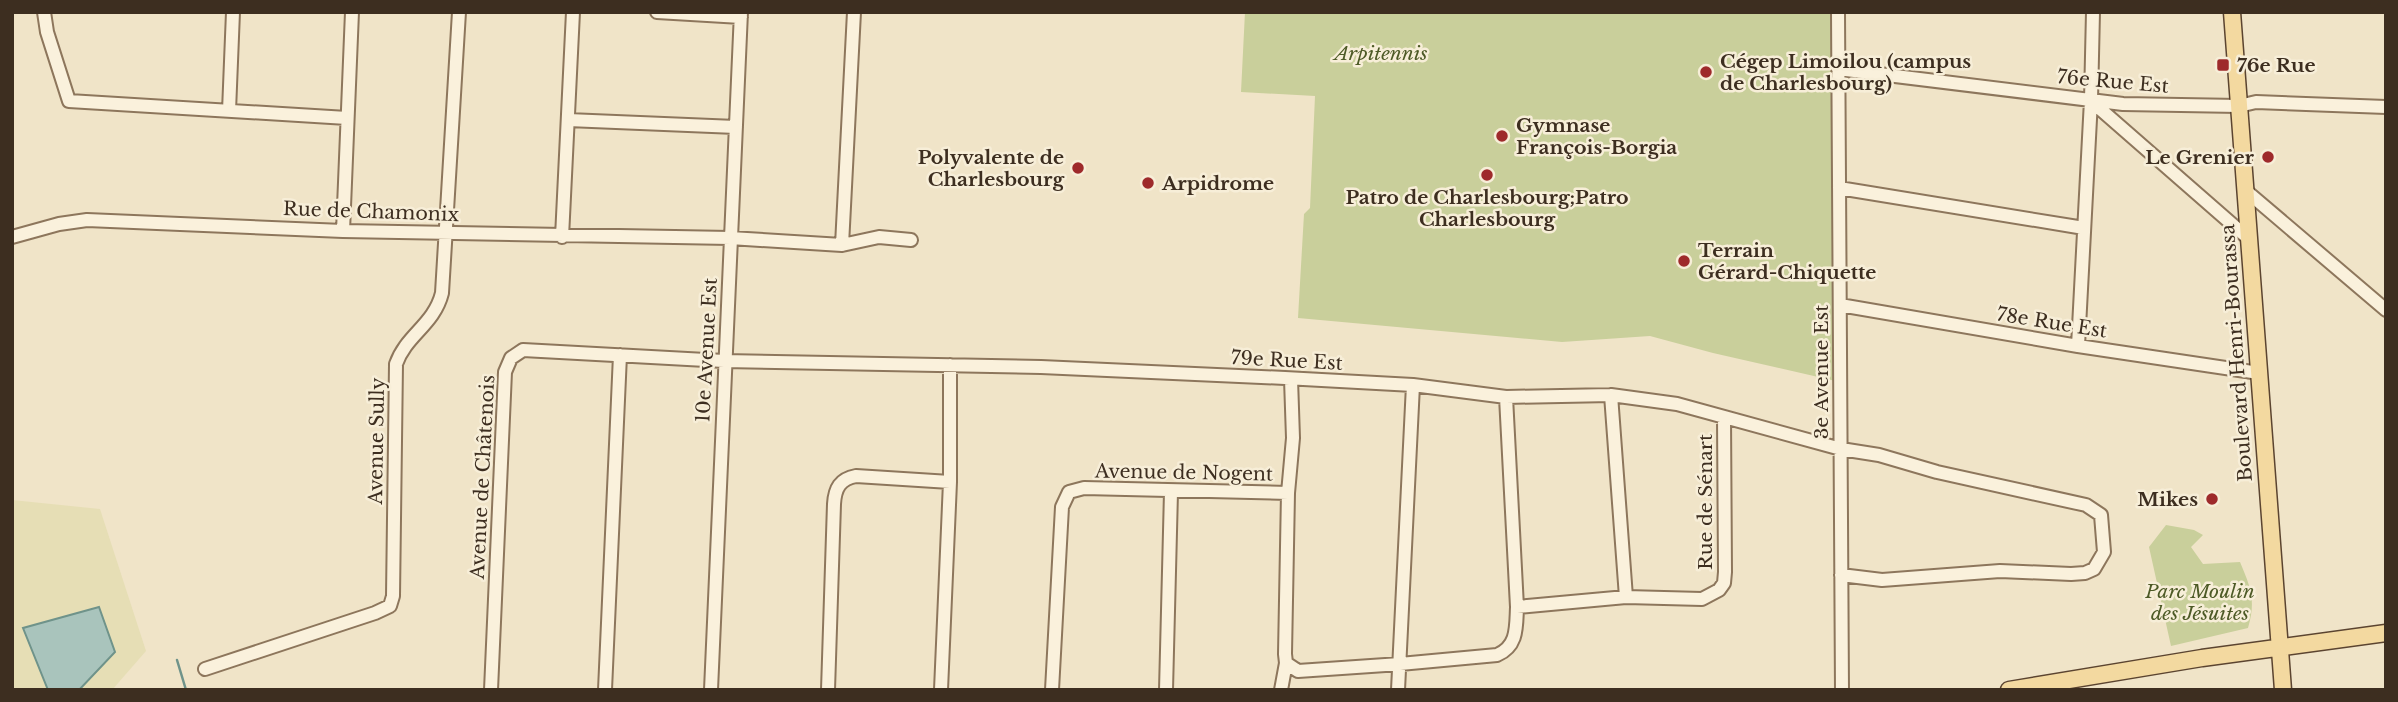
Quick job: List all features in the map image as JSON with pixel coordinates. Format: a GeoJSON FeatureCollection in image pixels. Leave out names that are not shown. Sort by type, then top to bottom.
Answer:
{"type":"FeatureCollection","features":[{"type":"Feature","properties":{"kind":"main road","name":"Boulevard Henri-Bourassa"},"geometry":{"type":"LineString","coordinates":[[2232,12],[2283,690]]}},
{"type":"Feature","properties":{"kind":"main road"},"geometry":{"type":"LineString","coordinates":[[2009,690],[2279,647],[2386,633]]}},
{"type":"Feature","properties":{"kind":"street"},"geometry":{"type":"LineString","coordinates":[[44,12],[47,32],[69,101],[347,118]]}},
{"type":"Feature","properties":{"kind":"street"},"geometry":{"type":"LineString","coordinates":[[229,111],[233,12]]}},
{"type":"Feature","properties":{"kind":"street"},"geometry":{"type":"LineString","coordinates":[[342,231],[352,12]]}},
{"type":"Feature","properties":{"kind":"street","name":"Avenue Sully"},"geometry":{"type":"LineString","coordinates":[[205,669],[376,613],[390,606],[393,596],[396,364],[405,346],[430,321],[440,303],[447,233],[460,12]]}},
{"type":"Feature","properties":{"kind":"street"},"geometry":{"type":"LineString","coordinates":[[562,237],[573,12]]}},
{"type":"Feature","properties":{"kind":"street"},"geometry":{"type":"LineString","coordinates":[[657,12],[741,15]]}},
{"type":"Feature","properties":{"kind":"street"},"geometry":{"type":"LineString","coordinates":[[842,244],[854,12]]}},
{"type":"Feature","properties":{"kind":"street","name":"3e Avenue Est"},"geometry":{"type":"LineString","coordinates":[[1838,12],[1842,690]]}},
{"type":"Feature","properties":{"kind":"street"},"geometry":{"type":"LineString","coordinates":[[2078,346],[2093,12]]}},
{"type":"Feature","properties":{"kind":"street","name":"10e Avenue Est"},"geometry":{"type":"LineString","coordinates":[[711,690],[741,15]]}},
{"type":"Feature","properties":{"kind":"street","name":"76e Rue Est"},"geometry":{"type":"LineString","coordinates":[[1838,69],[2123,104],[2239,106],[2256,102],[2386,107]]}},
{"type":"Feature","properties":{"kind":"street"},"geometry":{"type":"LineString","coordinates":[[2091,100],[2249,239]]}},
{"type":"Feature","properties":{"kind":"street"},"geometry":{"type":"LineString","coordinates":[[568,120],[736,127]]}},
{"type":"Feature","properties":{"kind":"street"},"geometry":{"type":"LineString","coordinates":[[1839,188],[2084,228]]}},
{"type":"Feature","properties":{"kind":"street"},"geometry":{"type":"LineString","coordinates":[[2245,190],[2386,310]]}},
{"type":"Feature","properties":{"kind":"street","name":"Rue de Chamonix"},"geometry":{"type":"LineString","coordinates":[[12,237],[59,224],[87,220],[342,231],[842,244],[879,237],[911,240]]}},
{"type":"Feature","properties":{"kind":"street","name":"78e Rue Est"},"geometry":{"type":"LineString","coordinates":[[1840,305],[2078,346],[2259,373]]}},
{"type":"Feature","properties":{"kind":"street","name":"Avenue de Châtenois"},"geometry":{"type":"LineString","coordinates":[[491,690],[505,372],[508,363],[516,353],[523,350],[724,360]]}},
{"type":"Feature","properties":{"kind":"street"},"geometry":{"type":"LineString","coordinates":[[606,690],[620,355]]}},
{"type":"Feature","properties":{"kind":"street","name":"79e Rue Est"},"geometry":{"type":"LineString","coordinates":[[724,360],[950,365],[1291,379],[1413,385],[1506,397],[1611,395],[1677,404],[1841,449],[1879,455],[1937,472],[2086,505],[2101,515],[2104,527],[2104,552],[2094,569],[2085,573],[2000,571],[1882,580],[1842,575]]}},
{"type":"Feature","properties":{"kind":"street"},"geometry":{"type":"LineString","coordinates":[[941,690],[950,482],[950,365]]}},
{"type":"Feature","properties":{"kind":"street"},"geometry":{"type":"LineString","coordinates":[[1281,690],[1286,663],[1288,493],[1293,438],[1291,379]]}},
{"type":"Feature","properties":{"kind":"street"},"geometry":{"type":"LineString","coordinates":[[1398,690],[1413,385]]}},
{"type":"Feature","properties":{"kind":"street"},"geometry":{"type":"LineString","coordinates":[[1611,395],[1626,597]]}},
{"type":"Feature","properties":{"kind":"street"},"geometry":{"type":"LineString","coordinates":[[1286,663],[1297,671],[1307,672],[1497,654],[1511,646],[1517,630],[1517,607],[1506,397]]}},
{"type":"Feature","properties":{"kind":"street","name":"Rue de Sénart"},"geometry":{"type":"LineString","coordinates":[[1517,607],[1626,597],[1702,599],[1711,596],[1724,583],[1724,417]]}},
{"type":"Feature","properties":{"kind":"street"},"geometry":{"type":"LineString","coordinates":[[828,690],[836,489],[846,478],[856,476],[950,482]]}},
{"type":"Feature","properties":{"kind":"street","name":"Avenue de Nogent"},"geometry":{"type":"LineString","coordinates":[[1052,690],[1062,507],[1069,492],[1084,488],[1288,493]]}},
{"type":"Feature","properties":{"kind":"street"},"geometry":{"type":"LineString","coordinates":[[1166,690],[1171,492]]}},
{"type":"Feature","properties":{"kind":"shaded area"},"geometry":{"type":"Polygon","coordinates":[[[12,500],[100,509],[146,651],[112,690],[12,690],[12,500]]]}},
{"type":"Feature","properties":{"kind":"green space","name":"Arpitennis"},"geometry":{"type":"Polygon","coordinates":[[[1245,12],[1838,12],[1840,382],[1650,336],[1562,342],[1298,318],[1304,214],[1310,208],[1315,96],[1241,92],[1245,12]]]}},
{"type":"Feature","properties":{"kind":"green space","name":"Parc Moulin des Jésuites"},"geometry":{"type":"Polygon","coordinates":[[[2166,525],[2194,530],[2203,535],[2191,547],[2203,564],[2240,562],[2251,595],[2252,610],[2248,628],[2171,646],[2149,547],[2166,525]]]}},
{"type":"Feature","properties":{"kind":"water"},"geometry":{"type":"Polygon","coordinates":[[[99,607],[115,652],[79,690],[48,690],[23,628],[99,607]]]}},
{"type":"Feature","properties":{"kind":"waterway"},"geometry":{"type":"LineString","coordinates":[[177,660],[186,690]]}},
{"type":"Feature","properties":{"kind":"place","name":"76e Rue"},"geometry":{"type":"Point","coordinates":[2223,65]}},
{"type":"Feature","properties":{"kind":"place","name":"Cégep Limoilou (campus de Charlesbourg)"},"geometry":{"type":"Point","coordinates":[1706,72]}},
{"type":"Feature","properties":{"kind":"place","name":"Gymnase François-Borgia"},"geometry":{"type":"Point","coordinates":[1502,136]}},
{"type":"Feature","properties":{"kind":"place","name":"Le Grenier"},"geometry":{"type":"Point","coordinates":[2268,157]}},
{"type":"Feature","properties":{"kind":"place","name":"Polyvalente de Charlesbourg"},"geometry":{"type":"Point","coordinates":[1078,168]}},
{"type":"Feature","properties":{"kind":"place","name":"Patro de Charlesbourg;Patro Charlesbourg"},"geometry":{"type":"Point","coordinates":[1487,175]}},
{"type":"Feature","properties":{"kind":"place","name":"Arpidrome"},"geometry":{"type":"Point","coordinates":[1148,183]}},
{"type":"Feature","properties":{"kind":"place","name":"Terrain Gérard-Chiquette"},"geometry":{"type":"Point","coordinates":[1684,261]}},
{"type":"Feature","properties":{"kind":"place","name":"Mikes"},"geometry":{"type":"Point","coordinates":[2212,499]}}]}
